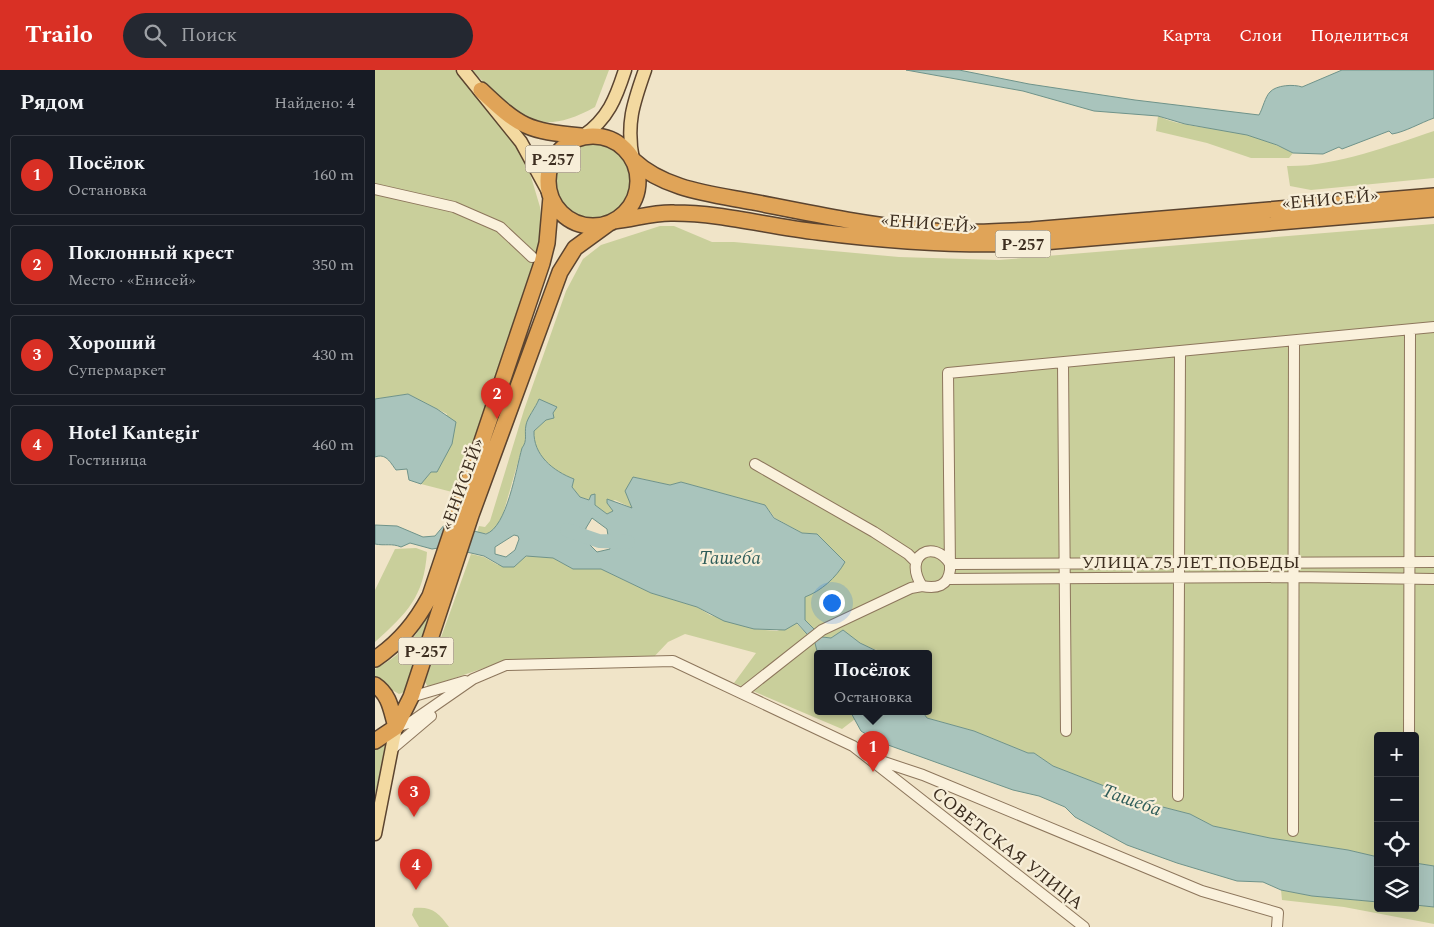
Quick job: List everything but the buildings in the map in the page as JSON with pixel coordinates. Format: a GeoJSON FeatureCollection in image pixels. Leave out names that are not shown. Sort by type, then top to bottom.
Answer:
{"type":"FeatureCollection","features":[{"type":"Feature","properties":{"kind":"highway"},"geometry":{"type":"LineString","coordinates":[[481,90],[504,112],[527,127],[544,133],[583,136]]}},
{"type":"Feature","properties":{"kind":"highway","name":"«ЕНИСЕЙ»"},"geometry":{"type":"LineString","coordinates":[[397,727],[411,697],[445,571],[542,263],[547,243],[551,197],[548,176],[553,158],[564,145],[583,136],[595,135],[610,138],[624,147],[633,160],[639,178],[637,195],[630,207],[575,248],[560,272],[465,512]]}},
{"type":"Feature","properties":{"kind":"highway","name":"«ЕНИСЕЙ»"},"geometry":{"type":"LineString","coordinates":[[633,160],[653,176],[676,186],[811,214],[921,230],[981,233],[1434,196]]}},
{"type":"Feature","properties":{"kind":"highway","name":"«ЕНИСЕЙ»"},"geometry":{"type":"LineString","coordinates":[[551,197],[559,211],[573,221],[593,226],[655,214],[699,214],[817,232],[920,243],[982,245],[1041,243],[1434,209]]}},
{"type":"Feature","properties":{"kind":"highway","name":"«ЕНИСЕЙ»"},"geometry":{"type":"LineString","coordinates":[[375,659],[399,640],[420,614],[445,571]]}},
{"type":"Feature","properties":{"kind":"highway"},"geometry":{"type":"LineString","coordinates":[[375,686],[385,692],[390,701],[397,727],[375,741]]}},
{"type":"Feature","properties":{"kind":"main road"},"geometry":{"type":"LineString","coordinates":[[463,70],[521,142],[551,197]]}},
{"type":"Feature","properties":{"kind":"main road"},"geometry":{"type":"LineString","coordinates":[[583,136],[601,121],[611,108],[625,70]]}},
{"type":"Feature","properties":{"kind":"main road"},"geometry":{"type":"LineString","coordinates":[[633,160],[629,135],[631,116],[645,70]]}},
{"type":"Feature","properties":{"kind":"main road"},"geometry":{"type":"LineString","coordinates":[[375,834],[397,727]]}},
{"type":"Feature","properties":{"kind":"street"},"geometry":{"type":"LineString","coordinates":[[375,189],[454,207],[491,223],[500,227],[532,257]]}},
{"type":"Feature","properties":{"kind":"street"},"geometry":{"type":"LineString","coordinates":[[834,622],[911,588],[922,586],[938,587],[948,579],[950,564],[948,373],[1434,328]]}},
{"type":"Feature","properties":{"kind":"street"},"geometry":{"type":"LineString","coordinates":[[1409,732],[1411,579],[1410,330]]}},
{"type":"Feature","properties":{"kind":"street"},"geometry":{"type":"LineString","coordinates":[[1293,831],[1294,341]]}},
{"type":"Feature","properties":{"kind":"street"},"geometry":{"type":"LineString","coordinates":[[1179,796],[1180,353]]}},
{"type":"Feature","properties":{"kind":"street"},"geometry":{"type":"LineString","coordinates":[[1063,362],[1065,731]]}},
{"type":"Feature","properties":{"kind":"street"},"geometry":{"type":"LineString","coordinates":[[755,464],[874,532],[908,554],[916,562]]}},
{"type":"Feature","properties":{"kind":"street"},"geometry":{"type":"LineString","coordinates":[[922,586],[915,575],[916,562],[919,557],[930,552],[942,554],[950,564]]}},
{"type":"Feature","properties":{"kind":"street","name":"УЛИЦА 75 ЛЕТ ПОБЕДЫ"},"geometry":{"type":"LineString","coordinates":[[950,564],[1065,562],[1434,562]]}},
{"type":"Feature","properties":{"kind":"street"},"geometry":{"type":"LineString","coordinates":[[742,693],[822,630],[904,585],[915,575]]}},
{"type":"Feature","properties":{"kind":"street","name":"УЛИЦА 75 ЛЕТ ПОБЕДЫ"},"geometry":{"type":"LineString","coordinates":[[948,579],[1293,577],[1434,579]]}},
{"type":"Feature","properties":{"kind":"street"},"geometry":{"type":"LineString","coordinates":[[411,697],[473,679],[506,665],[673,661],[836,737],[866,756],[923,775],[1202,891],[1278,913],[1277,927]]}},
{"type":"Feature","properties":{"kind":"street"},"geometry":{"type":"LineString","coordinates":[[397,727],[411,722],[473,679]]}},
{"type":"Feature","properties":{"kind":"street"},"geometry":{"type":"LineString","coordinates":[[392,749],[473,679]]}},
{"type":"Feature","properties":{"kind":"street","name":"СОВЕТСКАЯ УЛИЦА"},"geometry":{"type":"LineString","coordinates":[[866,756],[913,795],[1084,927]]}},
{"type":"Feature","properties":{"kind":"green space"},"geometry":{"type":"Polygon","coordinates":[[[375,70],[455,70],[497,118],[516,144],[529,170],[540,207],[542,228],[539,245],[456,493],[421,484],[431,472],[447,414],[408,394],[375,399],[375,70]]]}},
{"type":"Feature","properties":{"kind":"green space"},"geometry":{"type":"Polygon","coordinates":[[[472,70],[609,70],[595,107],[574,117],[556,122],[540,122],[513,110],[472,70]]]}},
{"type":"Feature","properties":{"kind":"green space"},"geometry":{"type":"Polygon","coordinates":[[[1158,116],[1186,125],[1225,130],[1249,136],[1272,143],[1293,153],[1289,158],[1251,158],[1207,143],[1156,131],[1158,116]]]}},
{"type":"Feature","properties":{"kind":"green space"},"geometry":{"type":"Polygon","coordinates":[[[1434,131],[1434,178],[1311,190],[1290,186],[1287,166],[1323,163],[1342,159],[1434,131]]]}},
{"type":"Feature","properties":{"kind":"green space"},"geometry":{"type":"Polygon","coordinates":[[[599,143],[615,150],[625,161],[630,174],[630,188],[626,201],[617,212],[605,219],[588,220],[572,215],[561,205],[556,192],[555,177],[559,164],[568,152],[581,145],[599,143]]]}},
{"type":"Feature","properties":{"kind":"green space"},"geometry":{"type":"Polygon","coordinates":[[[1434,224],[1434,866],[1419,864],[1419,732],[1374,732],[1374,856],[1213,826],[1190,814],[1120,796],[1107,787],[1053,766],[1034,753],[1028,753],[974,731],[927,718],[925,715],[932,715],[932,650],[873,649],[843,630],[831,638],[822,637],[805,620],[805,597],[831,580],[844,562],[817,534],[802,533],[775,518],[765,505],[681,482],[670,485],[634,477],[625,491],[632,508],[615,500],[607,503],[613,511],[607,514],[595,505],[594,501],[580,497],[572,487],[574,479],[552,467],[537,448],[534,431],[546,420],[554,418],[539,399],[525,428],[525,442],[501,521],[490,533],[477,533],[479,526],[485,527],[490,521],[524,410],[566,291],[583,259],[601,245],[660,226],[674,226],[712,242],[734,242],[899,257],[999,260],[1434,224]]]}},
{"type":"Feature","properties":{"kind":"green space"},"geometry":{"type":"Polygon","coordinates":[[[416,548],[427,552],[418,593],[405,613],[375,642],[375,590],[395,549],[416,548]]]}},
{"type":"Feature","properties":{"kind":"green space"},"geometry":{"type":"Polygon","coordinates":[[[471,554],[484,557],[498,565],[532,555],[553,558],[573,569],[601,569],[651,593],[697,607],[710,615],[754,629],[777,631],[796,623],[815,643],[817,650],[814,650],[814,715],[852,715],[855,719],[842,729],[734,683],[756,653],[685,634],[668,642],[650,661],[521,661],[493,665],[428,687],[425,682],[471,554]]]}},
{"type":"Feature","properties":{"kind":"green space"},"geometry":{"type":"Polygon","coordinates":[[[437,595],[405,692],[399,694],[375,680],[375,669],[397,655],[413,638],[426,618],[437,595]]]}},
{"type":"Feature","properties":{"kind":"green space"},"geometry":{"type":"Polygon","coordinates":[[[387,742],[375,795],[375,749],[387,742]]]}},
{"type":"Feature","properties":{"kind":"green space"},"geometry":{"type":"Polygon","coordinates":[[[1281,890],[1312,896],[1374,902],[1374,912],[1419,912],[1419,905],[1434,907],[1434,924],[1344,907],[1282,900],[1281,890]]]}},
{"type":"Feature","properties":{"kind":"green space"},"geometry":{"type":"Polygon","coordinates":[[[414,908],[430,909],[442,918],[449,927],[419,927],[412,915],[414,908]]]}},
{"type":"Feature","properties":{"kind":"water"},"geometry":{"type":"Polygon","coordinates":[[[906,70],[959,70],[1029,84],[1135,100],[1259,115],[1270,92],[1276,88],[1285,86],[1302,87],[1342,70],[1434,70],[1434,118],[1402,131],[1392,134],[1389,131],[1342,149],[1339,147],[1323,154],[1293,153],[1277,145],[1247,135],[1185,124],[1158,116],[1094,111],[1023,91],[906,70]]]}},
{"type":"Feature","properties":{"kind":"water"},"geometry":{"type":"Polygon","coordinates":[[[408,394],[437,409],[456,422],[452,444],[437,472],[431,472],[421,484],[409,480],[407,469],[396,470],[385,457],[375,457],[375,399],[408,394]]]}},
{"type":"Feature","properties":{"kind":"water","name":"Ташеба"},"geometry":{"type":"Polygon","coordinates":[[[539,399],[557,407],[553,413],[554,418],[546,420],[534,431],[537,448],[552,467],[574,479],[572,487],[580,497],[589,500],[591,495],[595,494],[595,505],[607,514],[613,511],[607,503],[607,499],[632,508],[625,491],[633,477],[670,485],[681,482],[765,505],[774,518],[802,533],[817,534],[845,562],[828,583],[805,597],[805,620],[822,637],[831,638],[843,630],[860,643],[875,650],[817,650],[815,643],[797,623],[785,630],[754,629],[724,621],[697,607],[651,593],[601,569],[573,569],[553,558],[526,556],[514,567],[503,567],[484,556],[445,547],[432,549],[410,543],[401,547],[375,544],[375,525],[397,526],[423,537],[435,536],[445,524],[486,534],[493,529],[500,521],[510,496],[525,442],[525,428],[539,399]],[[592,518],[586,528],[584,539],[597,552],[610,549],[607,529],[592,518]],[[514,535],[495,547],[495,554],[506,557],[515,550],[519,539],[518,536],[514,535]]]}},
{"type":"Feature","properties":{"kind":"water","name":"Ташеба"},"geometry":{"type":"Polygon","coordinates":[[[852,715],[925,715],[927,718],[974,731],[1028,753],[1034,753],[1053,766],[1107,787],[1120,796],[1190,814],[1213,826],[1374,856],[1374,902],[1312,896],[1281,890],[1263,882],[1237,881],[1177,863],[1127,845],[1075,817],[1065,807],[1039,796],[1013,790],[877,741],[861,731],[852,715]]]}},
{"type":"Feature","properties":{"kind":"water"},"geometry":{"type":"Polygon","coordinates":[[[1419,864],[1434,866],[1434,907],[1419,905],[1419,864]]]}},
{"type":"Feature","properties":{"kind":"waterway","name":"Ташеба"},"geometry":{"type":"LineString","coordinates":[[567,530],[599,541],[628,542]]}},
{"type":"Feature","properties":{"kind":"place","name":"Поклонный крест"},"geometry":{"type":"Point","coordinates":[497,419]}},
{"type":"Feature","properties":{"kind":"place","name":"Посёлок"},"geometry":{"type":"Point","coordinates":[873,772]}},
{"type":"Feature","properties":{"kind":"place","name":"Хороший"},"geometry":{"type":"Point","coordinates":[414,817]}},
{"type":"Feature","properties":{"kind":"place","name":"Hotel Kantegir"},"geometry":{"type":"Point","coordinates":[416,890]}}]}
